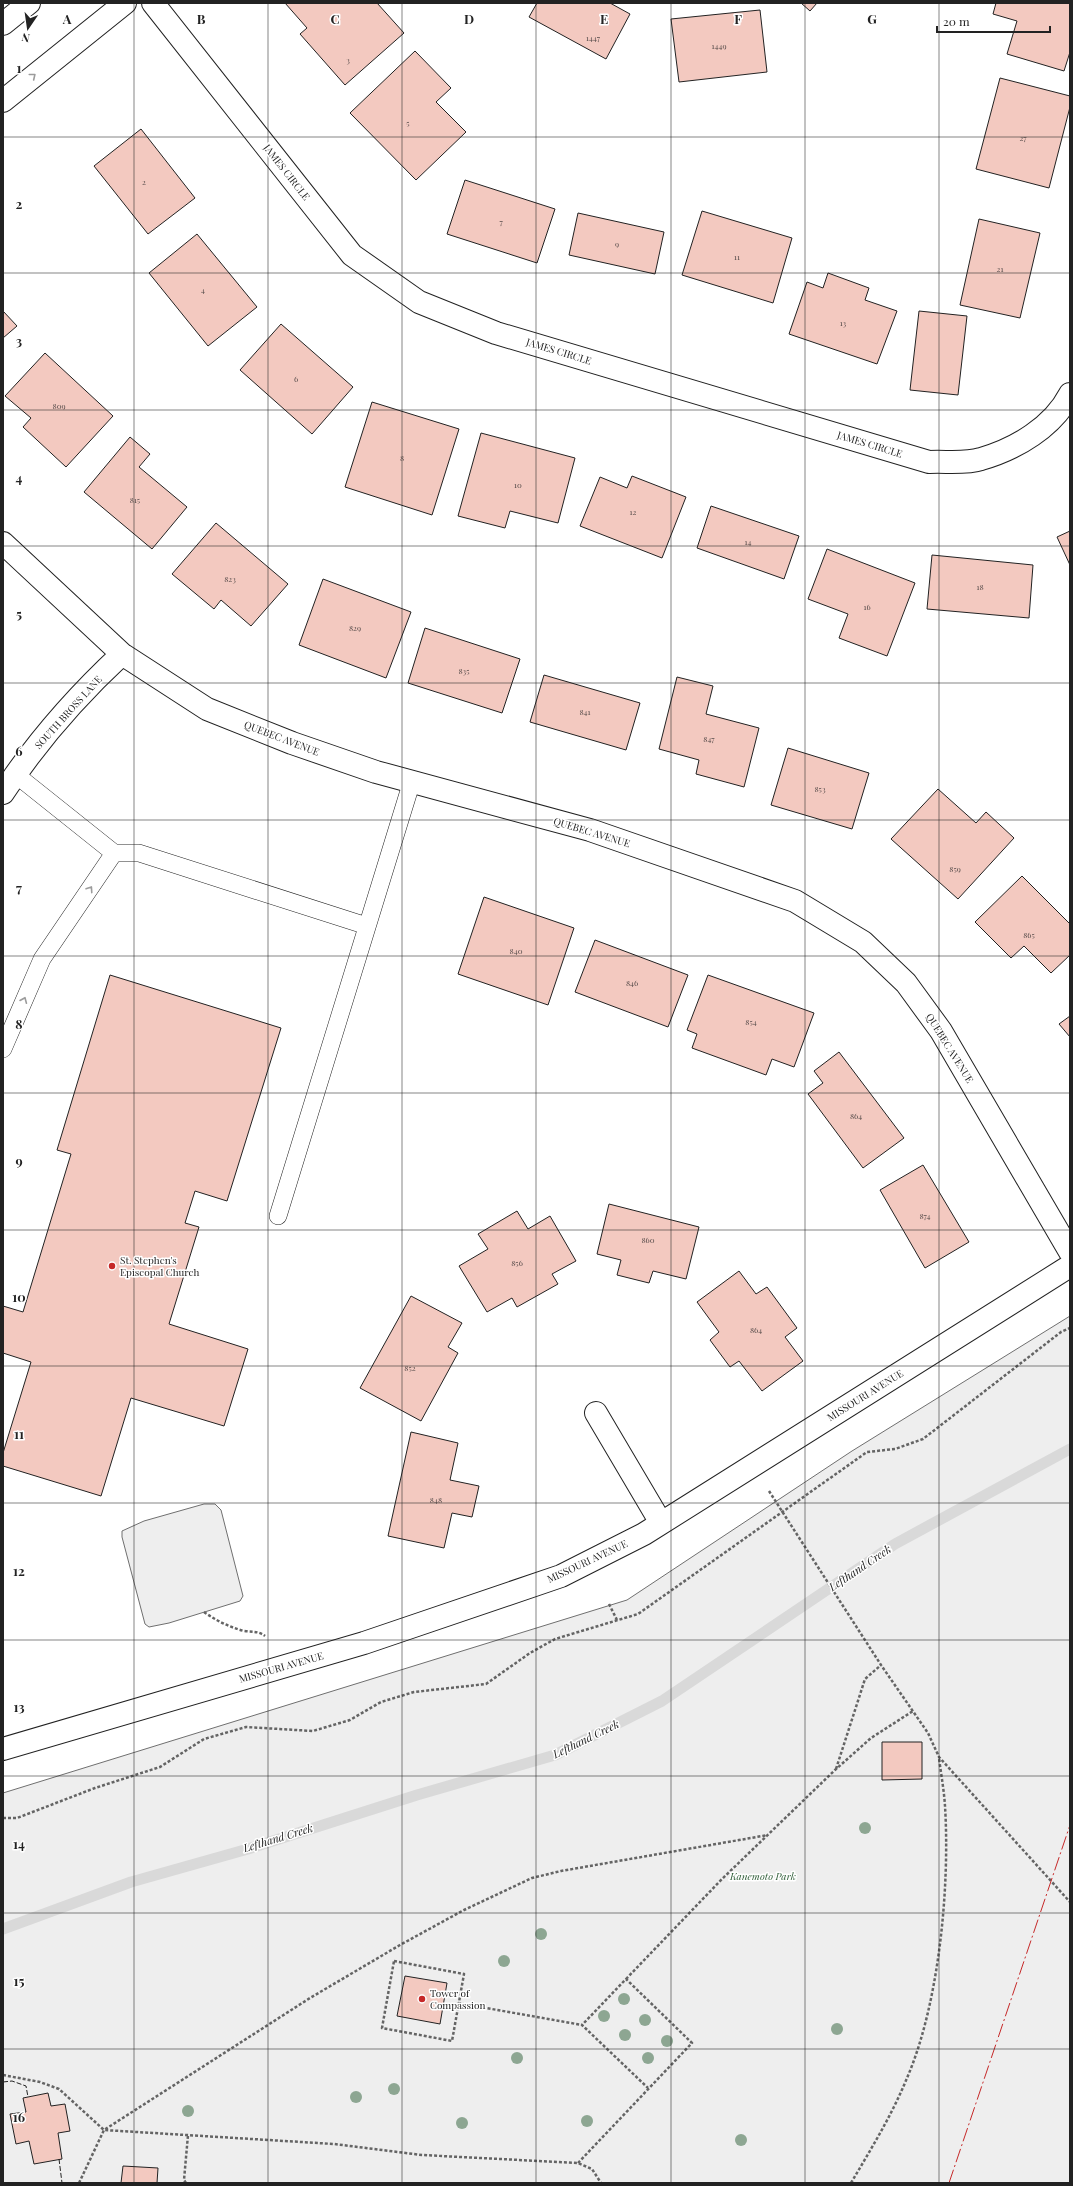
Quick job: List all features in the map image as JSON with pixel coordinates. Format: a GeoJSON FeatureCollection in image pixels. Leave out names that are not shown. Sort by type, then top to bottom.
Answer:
{"type":"FeatureCollection","features":[{"type":"Feature","properties":{"kind":"street"},"geometry":{"type":"LineString","coordinates":[[3,24],[29,3]]}},
{"type":"Feature","properties":{"kind":"street"},"geometry":{"type":"LineString","coordinates":[[3,101],[125,3]]}},
{"type":"Feature","properties":{"kind":"street","name":"JAMES CIRCLE"},"geometry":{"type":"LineString","coordinates":[[153,3],[352,256],[419,302],[496,333],[929,462],[980,460],[1026,441],[1064,407],[1070,394]]}},
{"type":"Feature","properties":{"kind":"street","name":"QUEBEC AVENUE"},"geometry":{"type":"LineString","coordinates":[[3,543],[122,654],[207,709],[292,743],[376,772],[590,830],[795,901],[863,942],[906,983],[941,1031],[1070,1252]]}},
{"type":"Feature","properties":{"kind":"street","name":"SOUTH BROSS LANE"},"geometry":{"type":"LineString","coordinates":[[3,793],[25,760],[89,688],[122,654]]}},
{"type":"Feature","properties":{"kind":"street","name":"MISSOURI AVENUE"},"geometry":{"type":"LineString","coordinates":[[3,1749],[364,1643],[561,1576],[644,1534],[1070,1266]]}},
{"type":"Feature","properties":{"kind":"street"},"geometry":{"type":"LineString","coordinates":[[596,1413],[661,1523]]}},
{"type":"Feature","properties":{"kind":"lane"},"geometry":{"type":"LineString","coordinates":[[15,774],[114,853],[140,853],[367,926]]}},
{"type":"Feature","properties":{"kind":"lane"},"geometry":{"type":"LineString","coordinates":[[278,1216],[412,781]]}},
{"type":"Feature","properties":{"kind":"lane"},"geometry":{"type":"LineString","coordinates":[[3,1049],[42,959],[114,853]]}},
{"type":"Feature","properties":{"kind":"path"},"geometry":{"type":"LineString","coordinates":[[768,1490],[881,1665],[928,1733],[939,1757],[1070,1902]]}},
{"type":"Feature","properties":{"kind":"path"},"geometry":{"type":"LineString","coordinates":[[609,1604],[617,1620]]}},
{"type":"Feature","properties":{"kind":"path"},"geometry":{"type":"LineString","coordinates":[[204,1612],[218,1622],[245,1631],[261,1633],[266,1636]]}},
{"type":"Feature","properties":{"kind":"path"},"geometry":{"type":"LineString","coordinates":[[835,1770],[864,1680],[881,1665]]}},
{"type":"Feature","properties":{"kind":"path"},"geometry":{"type":"LineString","coordinates":[[582,2025],[722,1879],[835,1770],[871,1738],[913,1711]]}},
{"type":"Feature","properties":{"kind":"path"},"geometry":{"type":"LineString","coordinates":[[851,2183],[907,2079],[927,2016],[943,1910],[946,1855],[945,1806],[939,1757]]}},
{"type":"Feature","properties":{"kind":"path"},"geometry":{"type":"LineString","coordinates":[[78,2183],[104,2130],[310,1998],[400,1945],[464,1910],[532,1878],[592,1864],[768,1835]]}},
{"type":"Feature","properties":{"kind":"path"},"geometry":{"type":"LineString","coordinates":[[394,1961],[464,1974],[458,2003],[452,2041],[382,2028],[394,1961]]}},
{"type":"Feature","properties":{"kind":"path"},"geometry":{"type":"LineString","coordinates":[[578,2163],[692,2043],[626,1979]]}},
{"type":"Feature","properties":{"kind":"path"},"geometry":{"type":"LineString","coordinates":[[458,2003],[582,2025],[648,2088]]}},
{"type":"Feature","properties":{"kind":"path"},"geometry":{"type":"LineString","coordinates":[[3,2075],[40,2082],[59,2089],[104,2130],[334,2144],[422,2155],[578,2163],[592,2169],[601,2183]]}},
{"type":"Feature","properties":{"kind":"path"},"geometry":{"type":"LineString","coordinates":[[186,2183],[184,2180],[188,2135]]}},
{"type":"Feature","properties":{"kind":"green space","name":"Kanemoto Park"},"geometry":{"type":"Polygon","coordinates":[[[1070,1316],[1070,2183],[3,2183],[3,1793],[627,1600],[852,1451],[1070,1316]]]}},
{"type":"Feature","properties":{"kind":"green space"},"geometry":{"type":"Polygon","coordinates":[[[204,1504],[215,1504],[221,1510],[243,1596],[240,1601],[169,1623],[149,1627],[145,1624],[122,1537],[122,1531],[144,1521],[204,1504]]]}},
{"type":"Feature","properties":{"kind":"building"},"geometry":{"type":"Polygon","coordinates":[[[285,3],[377,3],[404,33],[345,85],[300,34],[307,28],[285,3]]]}},
{"type":"Feature","properties":{"kind":"building"},"geometry":{"type":"Polygon","coordinates":[[[537,3],[610,3],[630,14],[606,59],[529,17],[537,3]]]}},
{"type":"Feature","properties":{"kind":"building"},"geometry":{"type":"Polygon","coordinates":[[[801,3],[817,3],[810,11],[801,3]]]}},
{"type":"Feature","properties":{"kind":"building"},"geometry":{"type":"Polygon","coordinates":[[[996,3],[1070,3],[1070,52],[1064,71],[1007,54],[1017,21],[993,14],[996,3]]]}},
{"type":"Feature","properties":{"kind":"building"},"geometry":{"type":"Polygon","coordinates":[[[760,10],[767,72],[679,82],[671,19],[760,10]]]}},
{"type":"Feature","properties":{"kind":"building"},"geometry":{"type":"Polygon","coordinates":[[[415,51],[451,88],[436,102],[466,132],[416,180],[350,113],[415,51]]]}},
{"type":"Feature","properties":{"kind":"building"},"geometry":{"type":"Polygon","coordinates":[[[1000,78],[1070,96],[1070,107],[1049,188],[976,169],[1000,78]]]}},
{"type":"Feature","properties":{"kind":"building"},"geometry":{"type":"Polygon","coordinates":[[[141,129],[195,198],[148,234],[94,166],[141,129]]]}},
{"type":"Feature","properties":{"kind":"building"},"geometry":{"type":"Polygon","coordinates":[[[465,180],[555,209],[537,263],[447,234],[465,180]]]}},
{"type":"Feature","properties":{"kind":"building"},"geometry":{"type":"Polygon","coordinates":[[[702,211],[792,238],[773,303],[682,275],[702,211]]]}},
{"type":"Feature","properties":{"kind":"building"},"geometry":{"type":"Polygon","coordinates":[[[578,213],[664,232],[655,274],[569,255],[578,213]]]}},
{"type":"Feature","properties":{"kind":"building"},"geometry":{"type":"Polygon","coordinates":[[[979,219],[1040,233],[1020,318],[960,305],[979,219]]]}},
{"type":"Feature","properties":{"kind":"building"},"geometry":{"type":"Polygon","coordinates":[[[197,234],[257,307],[208,346],[149,273],[197,234]]]}},
{"type":"Feature","properties":{"kind":"building"},"geometry":{"type":"Polygon","coordinates":[[[828,273],[869,288],[865,300],[897,311],[877,364],[789,334],[807,282],[823,288],[828,273]]]}},
{"type":"Feature","properties":{"kind":"building"},"geometry":{"type":"Polygon","coordinates":[[[3,311],[17,326],[3,338],[3,311]]]}},
{"type":"Feature","properties":{"kind":"building"},"geometry":{"type":"Polygon","coordinates":[[[919,311],[967,316],[958,395],[910,390],[919,311]]]}},
{"type":"Feature","properties":{"kind":"building"},"geometry":{"type":"Polygon","coordinates":[[[281,324],[353,387],[312,434],[240,370],[281,324]]]}},
{"type":"Feature","properties":{"kind":"building"},"geometry":{"type":"Polygon","coordinates":[[[45,353],[113,416],[66,467],[23,427],[31,418],[5,396],[45,353]]]}},
{"type":"Feature","properties":{"kind":"building"},"geometry":{"type":"Polygon","coordinates":[[[372,402],[459,429],[432,515],[345,487],[372,402]]]}},
{"type":"Feature","properties":{"kind":"building"},"geometry":{"type":"Polygon","coordinates":[[[481,433],[575,458],[558,523],[510,511],[505,528],[458,516],[481,433]]]}},
{"type":"Feature","properties":{"kind":"building"},"geometry":{"type":"Polygon","coordinates":[[[130,437],[150,454],[139,467],[187,507],[152,549],[84,492],[130,437]]]}},
{"type":"Feature","properties":{"kind":"building"},"geometry":{"type":"Polygon","coordinates":[[[632,476],[686,497],[662,558],[580,526],[600,477],[627,488],[632,476]]]}},
{"type":"Feature","properties":{"kind":"building"},"geometry":{"type":"Polygon","coordinates":[[[711,506],[799,536],[784,579],[697,548],[711,506]]]}},
{"type":"Feature","properties":{"kind":"building"},"geometry":{"type":"Polygon","coordinates":[[[216,523],[288,584],[251,626],[221,600],[214,609],[172,574],[216,523]]]}},
{"type":"Feature","properties":{"kind":"building"},"geometry":{"type":"Polygon","coordinates":[[[1070,531],[1070,565],[1057,537],[1070,531]]]}},
{"type":"Feature","properties":{"kind":"building"},"geometry":{"type":"Polygon","coordinates":[[[827,549],[915,583],[887,656],[839,638],[848,614],[808,599],[827,549]]]}},
{"type":"Feature","properties":{"kind":"building"},"geometry":{"type":"Polygon","coordinates":[[[932,555],[1033,565],[1029,618],[927,609],[932,555]]]}},
{"type":"Feature","properties":{"kind":"building"},"geometry":{"type":"Polygon","coordinates":[[[323,579],[411,612],[386,678],[299,645],[323,579]]]}},
{"type":"Feature","properties":{"kind":"building"},"geometry":{"type":"Polygon","coordinates":[[[425,628],[520,659],[502,713],[408,683],[425,628]]]}},
{"type":"Feature","properties":{"kind":"building"},"geometry":{"type":"Polygon","coordinates":[[[544,675],[640,703],[626,750],[530,722],[544,675]]]}},
{"type":"Feature","properties":{"kind":"building"},"geometry":{"type":"Polygon","coordinates":[[[677,677],[713,686],[706,714],[759,728],[744,787],[696,774],[699,760],[659,749],[677,677]]]}},
{"type":"Feature","properties":{"kind":"building"},"geometry":{"type":"Polygon","coordinates":[[[788,748],[869,773],[852,829],[771,805],[788,748]]]}},
{"type":"Feature","properties":{"kind":"building"},"geometry":{"type":"Polygon","coordinates":[[[938,789],[976,823],[986,812],[1014,838],[958,899],[891,839],[938,789]]]}},
{"type":"Feature","properties":{"kind":"building"},"geometry":{"type":"Polygon","coordinates":[[[1022,876],[1070,924],[1070,955],[1051,973],[1024,946],[1011,958],[975,922],[1022,876]]]}},
{"type":"Feature","properties":{"kind":"building"},"geometry":{"type":"Polygon","coordinates":[[[484,897],[574,928],[548,1005],[458,974],[484,897]]]}},
{"type":"Feature","properties":{"kind":"building"},"geometry":{"type":"Polygon","coordinates":[[[595,940],[688,975],[668,1027],[575,992],[595,940]]]}},
{"type":"Feature","properties":{"kind":"building","name":"St. Stephen's Episcopal Church"},"geometry":{"type":"Polygon","coordinates":[[[110,975],[281,1028],[227,1201],[195,1191],[185,1223],[199,1227],[169,1324],[248,1349],[224,1426],[131,1398],[101,1496],[3,1466],[3,1453],[31,1362],[3,1353],[3,1306],[23,1312],[71,1154],[57,1150],[110,975]]]}},
{"type":"Feature","properties":{"kind":"building"},"geometry":{"type":"Polygon","coordinates":[[[708,975],[814,1013],[794,1067],[772,1059],[766,1075],[692,1048],[697,1034],[687,1030],[708,975]]]}},
{"type":"Feature","properties":{"kind":"building"},"geometry":{"type":"Polygon","coordinates":[[[1070,1016],[1070,1037],[1059,1024],[1070,1016]]]}},
{"type":"Feature","properties":{"kind":"building"},"geometry":{"type":"Polygon","coordinates":[[[839,1052],[904,1138],[863,1168],[808,1094],[823,1083],[814,1071],[839,1052]]]}},
{"type":"Feature","properties":{"kind":"building"},"geometry":{"type":"Polygon","coordinates":[[[923,1165],[969,1242],[925,1268],[880,1190],[923,1165]]]}},
{"type":"Feature","properties":{"kind":"building"},"geometry":{"type":"Polygon","coordinates":[[[609,1204],[699,1227],[686,1279],[653,1271],[649,1283],[617,1275],[621,1260],[597,1254],[609,1204]]]}},
{"type":"Feature","properties":{"kind":"building"},"geometry":{"type":"Polygon","coordinates":[[[517,1211],[528,1229],[550,1216],[576,1261],[552,1274],[558,1284],[517,1307],[512,1298],[487,1312],[459,1266],[488,1249],[478,1234],[517,1211]]]}},
{"type":"Feature","properties":{"kind":"building"},"geometry":{"type":"Polygon","coordinates":[[[739,1271],[756,1294],[767,1287],[797,1328],[785,1337],[803,1361],[762,1391],[739,1361],[730,1367],[710,1340],[719,1332],[697,1302],[739,1271]]]}},
{"type":"Feature","properties":{"kind":"building"},"geometry":{"type":"Polygon","coordinates":[[[411,1296],[462,1323],[448,1347],[458,1353],[421,1421],[360,1388],[411,1296]]]}},
{"type":"Feature","properties":{"kind":"building"},"geometry":{"type":"Polygon","coordinates":[[[411,1432],[458,1443],[450,1480],[479,1486],[472,1517],[452,1513],[444,1548],[388,1536],[411,1432]]]}},
{"type":"Feature","properties":{"kind":"building"},"geometry":{"type":"Polygon","coordinates":[[[882,1742],[922,1742],[922,1779],[882,1780],[882,1742]]]}},
{"type":"Feature","properties":{"kind":"building","name":"Tower of Compassion"},"geometry":{"type":"Polygon","coordinates":[[[405,1976],[447,1983],[440,2024],[397,2016],[405,1976]]]}},
{"type":"Feature","properties":{"kind":"building"},"geometry":{"type":"Polygon","coordinates":[[[48,2093],[51,2106],[65,2104],[70,2131],[58,2133],[62,2159],[34,2164],[29,2141],[16,2144],[10,2114],[26,2112],[23,2098],[48,2093]]]}},
{"type":"Feature","properties":{"kind":"building"},"geometry":{"type":"Polygon","coordinates":[[[123,2166],[158,2168],[157,2183],[121,2183],[123,2166]]]}},
{"type":"Feature","properties":{"kind":"waterway","name":"Lefthand Creek"},"geometry":{"type":"LineString","coordinates":[[3,1929],[131,1882],[248,1849],[417,1795],[555,1755],[662,1701],[895,1544],[1070,1449]]}},
{"type":"Feature","properties":{"kind":"fence"},"geometry":{"type":"LineString","coordinates":[[3,2082],[12,2081],[26,2086],[28,2097]]}},
{"type":"Feature","properties":{"kind":"fence"},"geometry":{"type":"LineString","coordinates":[[59,2159],[62,2183]]}},
{"type":"Feature","properties":{"kind":"power"},"geometry":{"type":"LineString","coordinates":[[949,2183],[1070,1825]]}},
{"type":"Feature","properties":{"kind":"place","name":"St. Stephen's Episcopal Church"},"geometry":{"type":"Point","coordinates":[112,1266]}},
{"type":"Feature","properties":{"kind":"place","name":"Tower of Compassion"},"geometry":{"type":"Point","coordinates":[422,1999]}}]}
